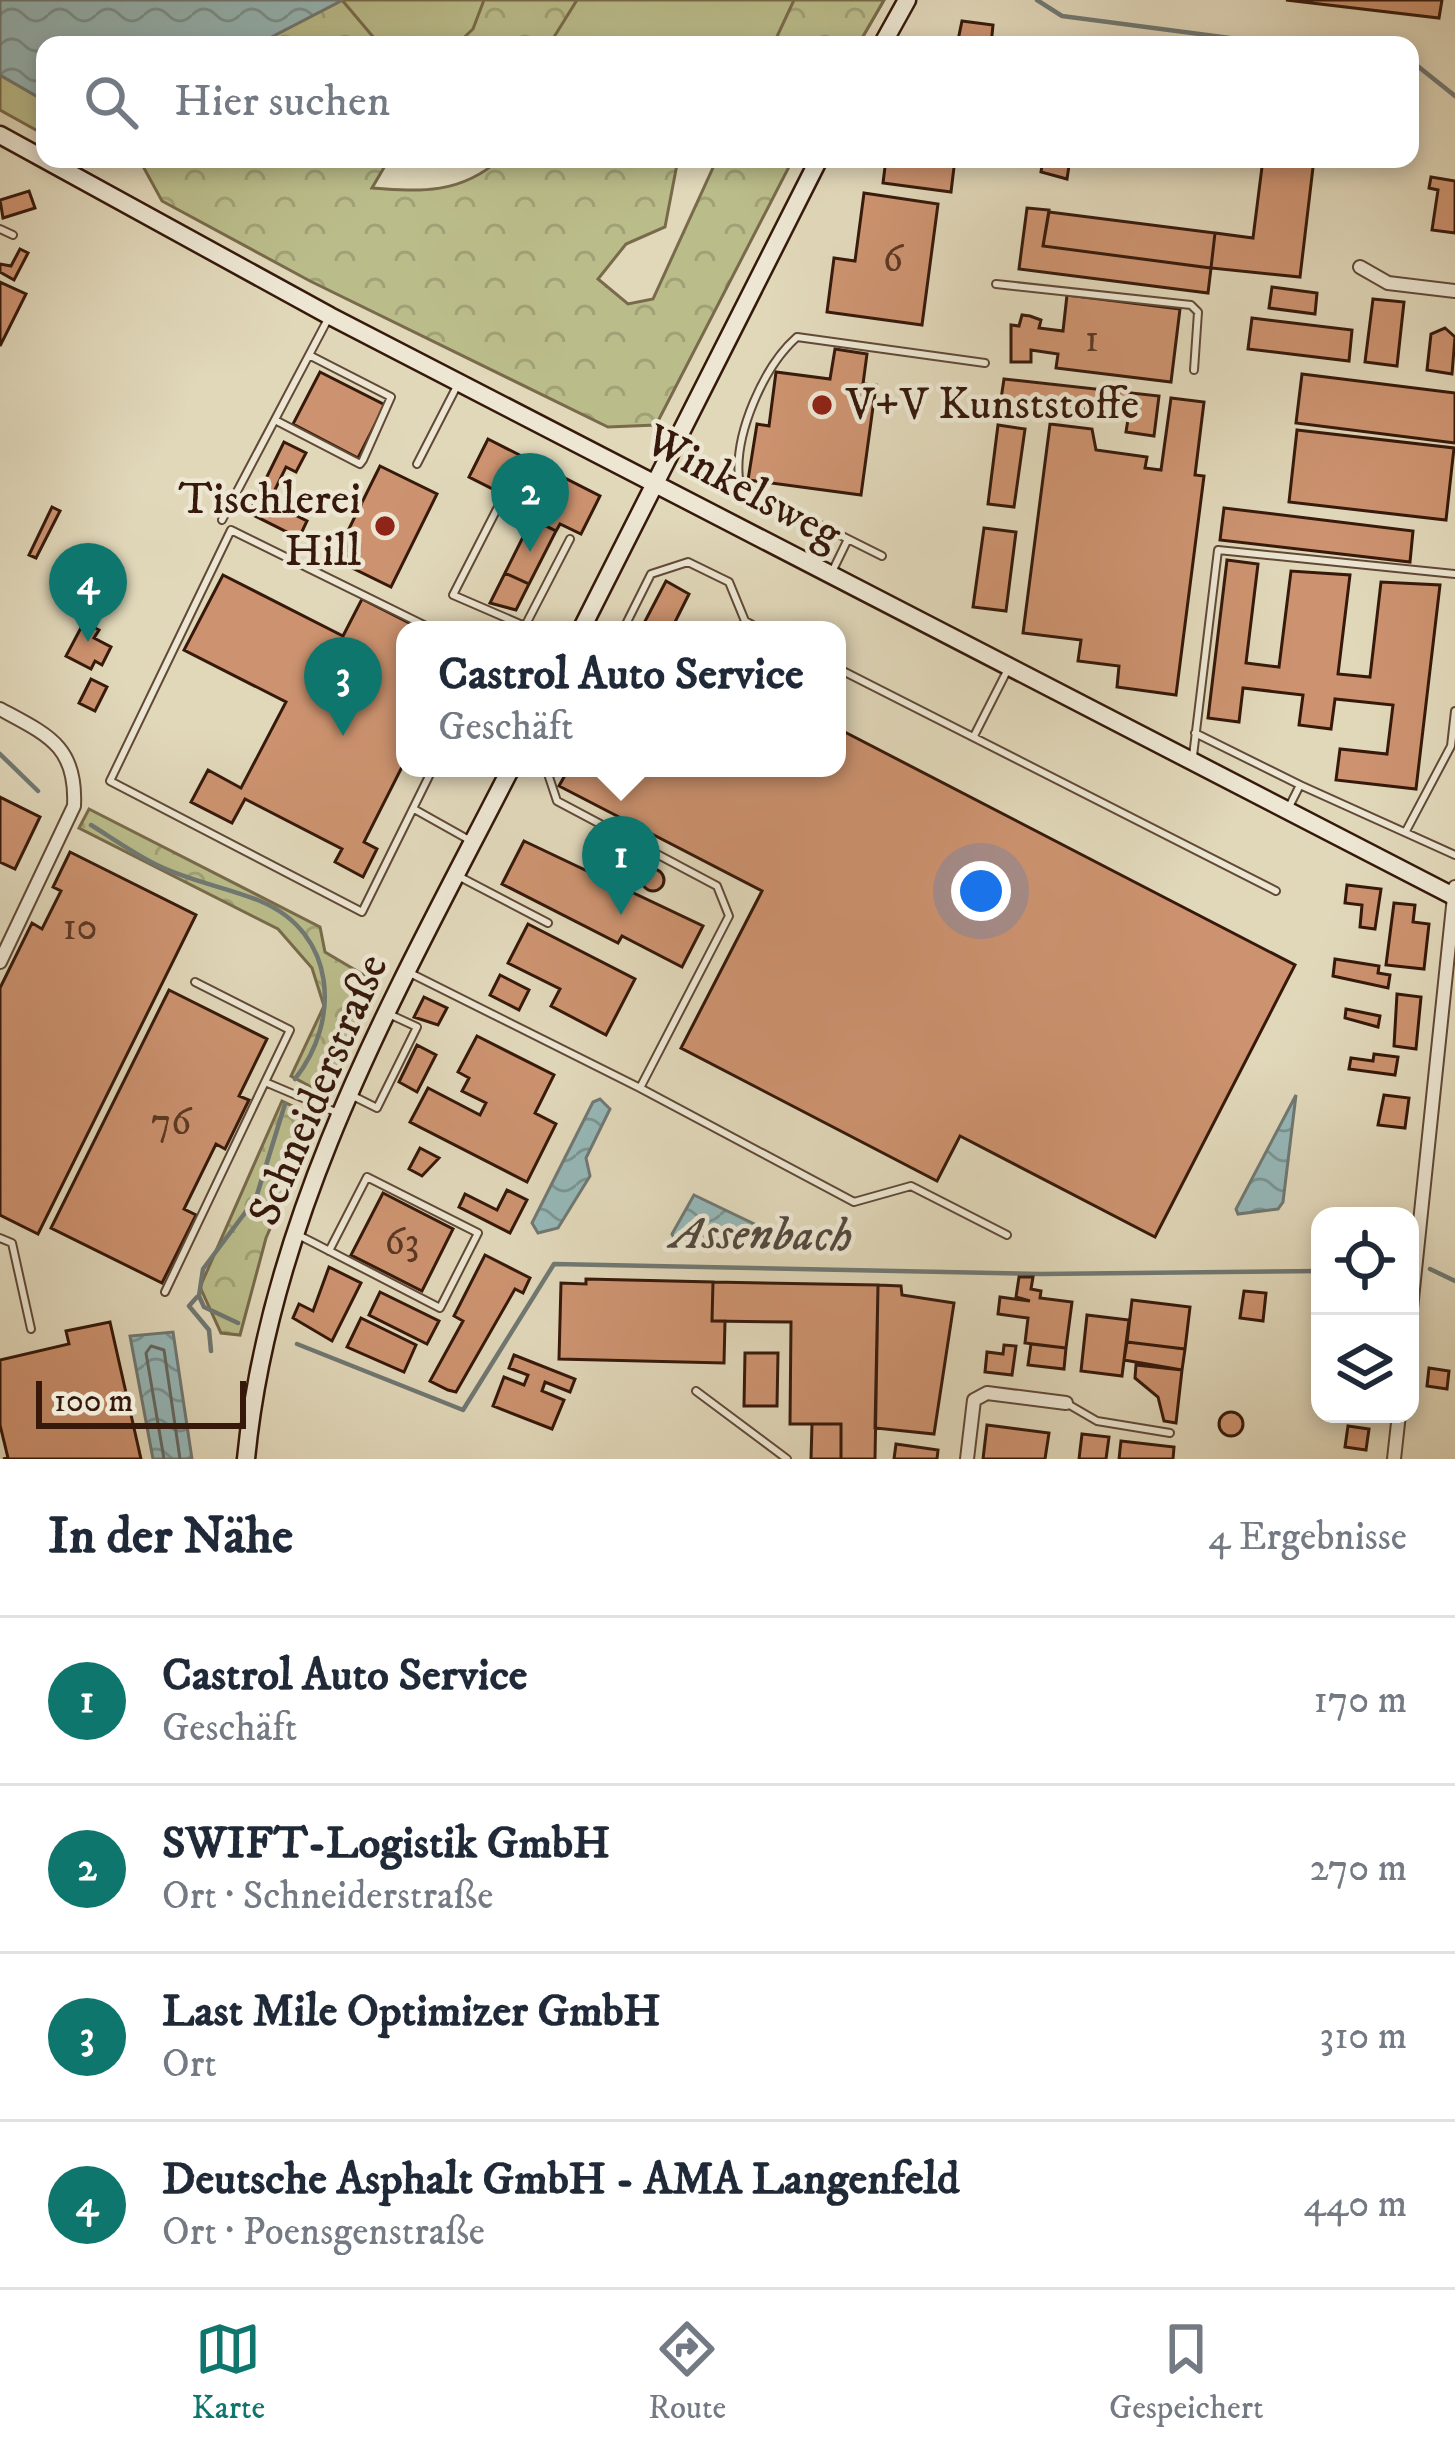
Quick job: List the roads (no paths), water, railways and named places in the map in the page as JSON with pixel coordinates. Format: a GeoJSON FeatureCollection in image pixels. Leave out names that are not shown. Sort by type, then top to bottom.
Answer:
{"type":"FeatureCollection","features":[{"type":"Feature","properties":{"kind":"main road"},"geometry":{"type":"LineString","coordinates":[[887,36],[907,0]]}},
{"type":"Feature","properties":{"kind":"main road","name":"Winkelsweg"},"geometry":{"type":"LineString","coordinates":[[0,135],[36,155]]}},
{"type":"Feature","properties":{"kind":"main road","name":"Winkelsweg"},"geometry":{"type":"LineString","coordinates":[[60,168],[458,383],[657,481],[830,576],[1454,896]]}},
{"type":"Feature","properties":{"kind":"main road"},"geometry":{"type":"LineString","coordinates":[[586,621],[814,168]]}},
{"type":"Feature","properties":{"kind":"main road","name":"Schneiderstraße"},"geometry":{"type":"LineString","coordinates":[[246,1459],[265,1340],[295,1233],[341,1114],[506,777]]}},
{"type":"Feature","properties":{"kind":"street"},"geometry":{"type":"LineString","coordinates":[[1360,267],[1388,283],[1455,290]]}},
{"type":"Feature","properties":{"kind":"street"},"geometry":{"type":"LineString","coordinates":[[0,710],[69,755],[75,777],[74,806],[0,962]]}},
{"type":"Feature","properties":{"kind":"street"},"geometry":{"type":"LineString","coordinates":[[1410,1315],[1455,887]]}},
{"type":"Feature","properties":{"kind":"street"},"geometry":{"type":"LineString","coordinates":[[1436,1099],[1455,1104]]}},
{"type":"Feature","properties":{"kind":"street"},"geometry":{"type":"LineString","coordinates":[[967,1459],[974,1400],[987,1393],[1066,1403]]}},
{"type":"Feature","properties":{"kind":"street"},"geometry":{"type":"LineString","coordinates":[[1394,1459],[1398,1423]]}},
{"type":"Feature","properties":{"kind":"lane"},"geometry":{"type":"LineString","coordinates":[[0,229],[13,236]]}},
{"type":"Feature","properties":{"kind":"lane"},"geometry":{"type":"LineString","coordinates":[[996,284],[1191,305],[1198,312],[1194,370]]}},
{"type":"Feature","properties":{"kind":"lane"},"geometry":{"type":"LineString","coordinates":[[223,520],[330,316]]}},
{"type":"Feature","properties":{"kind":"lane"},"geometry":{"type":"LineString","coordinates":[[882,556],[739,479],[748,422],[785,349],[797,337],[985,363]]}},
{"type":"Feature","properties":{"kind":"lane"},"geometry":{"type":"LineString","coordinates":[[275,420],[360,464],[363,460],[392,398],[309,355]]}},
{"type":"Feature","properties":{"kind":"lane"},"geometry":{"type":"LineString","coordinates":[[417,464],[458,383]]}},
{"type":"Feature","properties":{"kind":"lane"},"geometry":{"type":"LineString","coordinates":[[500,503],[453,595],[513,621]]}},
{"type":"Feature","properties":{"kind":"lane"},"geometry":{"type":"LineString","coordinates":[[416,621],[231,530],[110,781],[362,912],[429,777]]}},
{"type":"Feature","properties":{"kind":"lane"},"geometry":{"type":"LineString","coordinates":[[532,621],[570,539]]}},
{"type":"Feature","properties":{"kind":"lane"},"geometry":{"type":"LineString","coordinates":[[830,576],[848,539]]}},
{"type":"Feature","properties":{"kind":"lane"},"geometry":{"type":"LineString","coordinates":[[1192,761],[1218,550],[1455,574]]}},
{"type":"Feature","properties":{"kind":"lane"},"geometry":{"type":"LineString","coordinates":[[628,621],[651,574],[688,562],[729,583],[745,621]]}},
{"type":"Feature","properties":{"kind":"lane"},"geometry":{"type":"LineString","coordinates":[[974,736],[1010,666]]}},
{"type":"Feature","properties":{"kind":"lane"},"geometry":{"type":"LineString","coordinates":[[846,672],[1276,891]]}},
{"type":"Feature","properties":{"kind":"lane"},"geometry":{"type":"LineString","coordinates":[[1406,831],[1453,746],[1455,711]]}},
{"type":"Feature","properties":{"kind":"lane"},"geometry":{"type":"LineString","coordinates":[[1196,733],[1455,855]]}},
{"type":"Feature","properties":{"kind":"lane"},"geometry":{"type":"LineString","coordinates":[[549,777],[557,801],[717,886],[729,916],[640,1088]]}},
{"type":"Feature","properties":{"kind":"lane"},"geometry":{"type":"LineString","coordinates":[[1287,811],[1300,784]]}},
{"type":"Feature","properties":{"kind":"lane"},"geometry":{"type":"LineString","coordinates":[[414,809],[474,842]]}},
{"type":"Feature","properties":{"kind":"lane"},"geometry":{"type":"LineString","coordinates":[[457,875],[548,923]]}},
{"type":"Feature","properties":{"kind":"lane"},"geometry":{"type":"LineString","coordinates":[[409,972],[854,1202],[911,1186],[1006,1235]]}},
{"type":"Feature","properties":{"kind":"lane"},"geometry":{"type":"LineString","coordinates":[[165,1292],[290,1030],[195,982]]}},
{"type":"Feature","properties":{"kind":"lane"},"geometry":{"type":"LineString","coordinates":[[350,1095],[377,1108],[417,1027],[388,1014]]}},
{"type":"Feature","properties":{"kind":"lane"},"geometry":{"type":"LineString","coordinates":[[265,1082],[341,1114]]}},
{"type":"Feature","properties":{"kind":"lane"},"geometry":{"type":"LineString","coordinates":[[295,1233],[329,1251],[440,1308],[478,1234],[367,1177],[329,1251]]}},
{"type":"Feature","properties":{"kind":"lane"},"geometry":{"type":"LineString","coordinates":[[0,1238],[12,1243],[31,1329]]}},
{"type":"Feature","properties":{"kind":"lane"},"geometry":{"type":"LineString","coordinates":[[696,1391],[787,1459]]}},
{"type":"Feature","properties":{"kind":"lane"},"geometry":{"type":"LineString","coordinates":[[1066,1403],[1097,1421],[1170,1433]]}},
{"type":"Feature","properties":{"kind":"water"},"geometry":{"type":"Polygon","coordinates":[[[0,0],[343,0],[273,36],[36,36],[36,96],[0,75],[0,0]]]}},
{"type":"Feature","properties":{"kind":"water"},"geometry":{"type":"Polygon","coordinates":[[[1296,1095],[1283,1202],[1278,1209],[1238,1214],[1236,1209],[1296,1095]]]}},
{"type":"Feature","properties":{"kind":"water"},"geometry":{"type":"Polygon","coordinates":[[[600,1099],[610,1109],[586,1158],[590,1176],[558,1228],[538,1233],[532,1223],[593,1102],[600,1099]]]}},
{"type":"Feature","properties":{"kind":"water"},"geometry":{"type":"Polygon","coordinates":[[[694,1195],[771,1232],[772,1240],[675,1240],[672,1234],[694,1195]]]}},
{"type":"Feature","properties":{"kind":"water"},"geometry":{"type":"Polygon","coordinates":[[[173,1332],[192,1459],[153,1459],[130,1336],[173,1332]]]}},
{"type":"Feature","properties":{"kind":"waterway"},"geometry":{"type":"LineString","coordinates":[[1037,0],[1062,16],[1215,36]]}},
{"type":"Feature","properties":{"kind":"waterway"},"geometry":{"type":"LineString","coordinates":[[1419,67],[1455,96]]}},
{"type":"Feature","properties":{"kind":"waterway","name":"Assenbach"},"geometry":{"type":"LineString","coordinates":[[0,754],[38,791]]}},
{"type":"Feature","properties":{"kind":"waterway","name":"Assenbach"},"geometry":{"type":"LineString","coordinates":[[91,825],[168,870],[260,901],[285,915],[304,934],[324,980],[324,1006],[320,1031],[295,1079]]}},
{"type":"Feature","properties":{"kind":"waterway","name":"Assenbach"},"geometry":{"type":"LineString","coordinates":[[238,1323],[204,1307],[199,1296],[203,1269],[256,1198],[285,1104]]}},
{"type":"Feature","properties":{"kind":"waterway","name":"Assenbach"},"geometry":{"type":"LineString","coordinates":[[297,1344],[463,1410],[554,1264],[1041,1274],[1311,1271]]}},
{"type":"Feature","properties":{"kind":"waterway","name":"Assenbach"},"geometry":{"type":"LineString","coordinates":[[1430,1269],[1455,1281]]}},
{"type":"Feature","properties":{"kind":"waterway"},"geometry":{"type":"LineString","coordinates":[[197,1297],[189,1306],[209,1330],[211,1351]]}},
{"type":"Feature","properties":{"kind":"place","name":"V+V Kunststoffe"},"geometry":{"type":"Point","coordinates":[822,405]}},
{"type":"Feature","properties":{"kind":"place","name":"Tischlerei Hill"},"geometry":{"type":"Point","coordinates":[385,526]}},
{"type":"Feature","properties":{"kind":"place","name":"SWIFT-Logistik GmbH"},"geometry":{"type":"Point","coordinates":[530,552]}},
{"type":"Feature","properties":{"kind":"place","name":"Deutsche Asphalt GmbH - AMA Langenfeld"},"geometry":{"type":"Point","coordinates":[88,642]}},
{"type":"Feature","properties":{"kind":"place","name":"Last Mile Optimizer GmbH"},"geometry":{"type":"Point","coordinates":[343,736]}},
{"type":"Feature","properties":{"kind":"place","name":"Castrol Auto Service"},"geometry":{"type":"Point","coordinates":[621,915]}}]}
